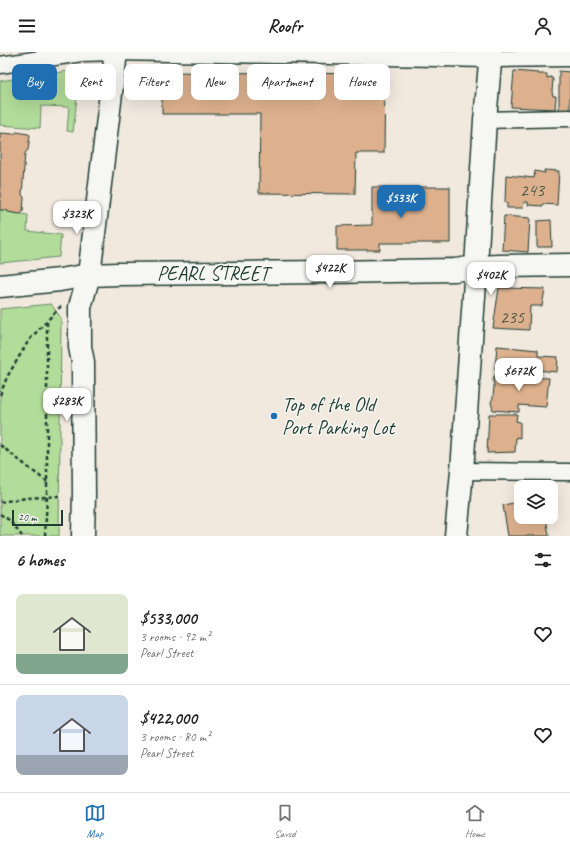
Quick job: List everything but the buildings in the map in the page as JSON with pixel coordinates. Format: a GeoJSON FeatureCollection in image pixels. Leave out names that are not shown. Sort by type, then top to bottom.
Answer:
{"type":"FeatureCollection","features":[{"type":"Feature","properties":{"kind":"main road"},"geometry":{"type":"LineString","coordinates":[[83,536],[83,362],[80,347],[80,307],[89,275],[116,52]]}},
{"type":"Feature","properties":{"kind":"main road"},"geometry":{"type":"LineString","coordinates":[[456,536],[462,471],[485,120],[491,56]]}},
{"type":"Feature","properties":{"kind":"main road","name":"PEARL STREET"},"geometry":{"type":"LineString","coordinates":[[0,286],[60,280],[89,275],[455,270],[476,267],[570,265]]}},
{"type":"Feature","properties":{"kind":"street"},"geometry":{"type":"LineString","coordinates":[[0,65],[82,53],[116,52],[570,58]]}},
{"type":"Feature","properties":{"kind":"street"},"geometry":{"type":"LineString","coordinates":[[485,120],[570,118]]}},
{"type":"Feature","properties":{"kind":"street"},"geometry":{"type":"LineString","coordinates":[[462,471],[570,472]]}},
{"type":"Feature","properties":{"kind":"path"},"geometry":{"type":"LineString","coordinates":[[0,395],[6,376],[29,340],[61,305]]}},
{"type":"Feature","properties":{"kind":"path"},"geometry":{"type":"LineString","coordinates":[[45,536],[47,496],[47,320]]}},
{"type":"Feature","properties":{"kind":"path"},"geometry":{"type":"LineString","coordinates":[[0,445],[47,482]]}},
{"type":"Feature","properties":{"kind":"path"},"geometry":{"type":"LineString","coordinates":[[0,502],[47,496],[61,496]]}},
{"type":"Feature","properties":{"kind":"path"},"geometry":{"type":"LineString","coordinates":[[0,514],[9,520],[22,536]]}},
{"type":"Feature","properties":{"kind":"green space"},"geometry":{"type":"Polygon","coordinates":[[[65,72],[65,100],[77,100],[73,132],[67,131],[69,107],[41,106],[40,128],[0,125],[0,81],[12,79],[12,100],[57,100],[57,73],[65,72]]]}},
{"type":"Feature","properties":{"kind":"green space"},"geometry":{"type":"Polygon","coordinates":[[[0,210],[7,210],[8,212],[28,215],[27,231],[61,235],[59,257],[0,263],[0,210]]]}},
{"type":"Feature","properties":{"kind":"green space"},"geometry":{"type":"Polygon","coordinates":[[[51,304],[61,318],[59,536],[0,536],[0,309],[51,304]]]}},
{"type":"Feature","properties":{"kind":"place","name":"Top of the Old Port Parking Lot"},"geometry":{"type":"Point","coordinates":[274,416]}}]}
